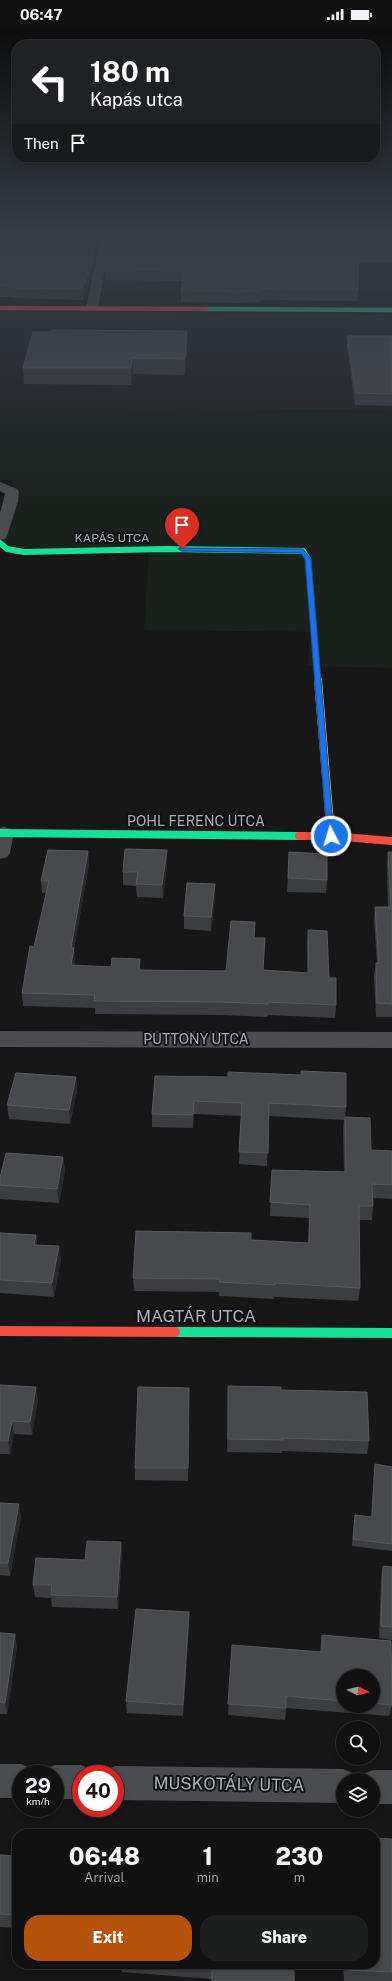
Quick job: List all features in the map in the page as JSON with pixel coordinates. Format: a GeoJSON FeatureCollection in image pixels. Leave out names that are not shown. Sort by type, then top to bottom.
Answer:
{"type":"FeatureCollection","features":[{"type":"Feature","properties":{"kind":"street"},"geometry":{"type":"LineString","coordinates":[[0,486],[12,492],[11,501],[0,536]]}},
{"type":"Feature","properties":{"kind":"street","name":"KAPÁS UTCA"},"geometry":{"type":"LineString","coordinates":[[0,543],[7,549],[17,550],[303,551],[308,559],[309,566],[331,836]]}},
{"type":"Feature","properties":{"kind":"street"},"geometry":{"type":"LineString","coordinates":[[0,853],[2,833]]}},
{"type":"Feature","properties":{"kind":"street","name":"POHL FERENC UTCA"},"geometry":{"type":"LineString","coordinates":[[2,833],[331,836],[392,841]]}},
{"type":"Feature","properties":{"kind":"street","name":"PUTTONY UTCA"},"geometry":{"type":"LineString","coordinates":[[0,1039],[392,1040]]}},
{"type":"Feature","properties":{"kind":"street","name":"MAGTÁR UTCA"},"geometry":{"type":"LineString","coordinates":[[0,1331],[392,1333]]}},
{"type":"Feature","properties":{"kind":"street"},"geometry":{"type":"LineString","coordinates":[[0,1781],[12,1781]]}},
{"type":"Feature","properties":{"kind":"street","name":"MUSKOTÁLY UTCA"},"geometry":{"type":"LineString","coordinates":[[124,1783],[336,1786]]}},
{"type":"Feature","properties":{"kind":"street"},"geometry":{"type":"LineString","coordinates":[[380,1787],[392,1787]]}},
{"type":"Feature","properties":{"kind":"shaded area"},"geometry":{"type":"Polygon","coordinates":[[[0,328],[392,328],[392,411],[0,408],[0,328]]]}},
{"type":"Feature","properties":{"kind":"shaded area"},"geometry":{"type":"Polygon","coordinates":[[[0,408],[392,411],[392,668],[308,666],[310,632],[144,630],[149,550],[0,551],[0,521],[13,480],[0,480],[0,408]]]}},
{"type":"Feature","properties":{"kind":"building"},"geometry":{"type":"Polygon","coordinates":[[[52,330],[187,331],[185,359],[132,358],[131,368],[23,368],[33,332],[51,332],[52,330]]]}},
{"type":"Feature","properties":{"kind":"building"},"geometry":{"type":"Polygon","coordinates":[[[347,336],[392,336],[392,394],[356,393],[347,336]]]}},
{"type":"Feature","properties":{"kind":"building"},"geometry":{"type":"Polygon","coordinates":[[[125,849],[167,850],[162,885],[136,884],[138,872],[123,872],[125,849]]]}},
{"type":"Feature","properties":{"kind":"building"},"geometry":{"type":"Polygon","coordinates":[[[48,850],[88,851],[71,948],[74,948],[71,965],[111,967],[112,958],[140,959],[139,970],[226,971],[231,921],[255,922],[254,938],[265,938],[263,970],[309,973],[308,930],[327,931],[329,978],[336,978],[336,1005],[268,1002],[268,1004],[223,1002],[94,1001],[95,995],[22,993],[30,946],[34,947],[49,881],[41,881],[48,850]]]}},
{"type":"Feature","properties":{"kind":"building"},"geometry":{"type":"Polygon","coordinates":[[[289,852],[327,854],[327,880],[288,878],[289,852]]]}},
{"type":"Feature","properties":{"kind":"building"},"geometry":{"type":"Polygon","coordinates":[[[388,852],[392,852],[392,1004],[377,1003],[376,963],[379,963],[375,907],[391,907],[388,852]]]}},
{"type":"Feature","properties":{"kind":"building"},"geometry":{"type":"Polygon","coordinates":[[[187,883],[215,884],[211,917],[184,916],[187,883]]]}},
{"type":"Feature","properties":{"kind":"building"},"geometry":{"type":"Polygon","coordinates":[[[301,1071],[346,1073],[346,1107],[269,1103],[268,1153],[239,1152],[242,1103],[194,1101],[193,1115],[152,1114],[155,1076],[228,1077],[228,1072],[301,1075],[301,1071]]]}},
{"type":"Feature","properties":{"kind":"building"},"geometry":{"type":"Polygon","coordinates":[[[16,1073],[76,1077],[69,1110],[7,1105],[16,1073]]]}},
{"type":"Feature","properties":{"kind":"building"},"geometry":{"type":"Polygon","coordinates":[[[345,1117],[370,1118],[371,1150],[392,1151],[392,1185],[372,1184],[373,1206],[359,1206],[360,1288],[275,1283],[275,1285],[219,1282],[220,1279],[133,1278],[136,1231],[251,1233],[251,1240],[309,1243],[310,1205],[270,1202],[272,1170],[346,1172],[345,1117]]]}},
{"type":"Feature","properties":{"kind":"building"},"geometry":{"type":"Polygon","coordinates":[[[6,1153],[63,1157],[57,1189],[0,1185],[0,1178],[6,1153]]]}},
{"type":"Feature","properties":{"kind":"building"},"geometry":{"type":"Polygon","coordinates":[[[0,1233],[36,1235],[34,1245],[59,1246],[52,1283],[0,1280],[0,1233]]]}},
{"type":"Feature","properties":{"kind":"building"},"geometry":{"type":"Polygon","coordinates":[[[0,1385],[36,1387],[30,1422],[12,1421],[8,1441],[0,1441],[0,1385]]]}},
{"type":"Feature","properties":{"kind":"building"},"geometry":{"type":"Polygon","coordinates":[[[228,1386],[281,1387],[281,1390],[367,1392],[369,1441],[283,1438],[283,1440],[228,1439],[228,1386]]]}},
{"type":"Feature","properties":{"kind":"building"},"geometry":{"type":"Polygon","coordinates":[[[138,1387],[189,1388],[188,1468],[135,1468],[138,1387]]]}},
{"type":"Feature","properties":{"kind":"building"},"geometry":{"type":"Polygon","coordinates":[[[375,1464],[392,1467],[392,1544],[353,1539],[355,1515],[372,1517],[375,1464]]]}},
{"type":"Feature","properties":{"kind":"building"},"geometry":{"type":"Polygon","coordinates":[[[0,1503],[19,1504],[8,1563],[0,1563],[0,1503]]]}},
{"type":"Feature","properties":{"kind":"building"},"geometry":{"type":"Polygon","coordinates":[[[87,1541],[121,1542],[117,1597],[51,1595],[52,1585],[33,1585],[36,1558],[85,1560],[87,1541]]]}},
{"type":"Feature","properties":{"kind":"building"},"geometry":{"type":"Polygon","coordinates":[[[383,1566],[392,1567],[392,1627],[381,1626],[383,1566]]]}},
{"type":"Feature","properties":{"kind":"building"},"geometry":{"type":"Polygon","coordinates":[[[136,1609],[189,1612],[183,1705],[126,1701],[136,1609]]]}},
{"type":"Feature","properties":{"kind":"building"},"geometry":{"type":"Polygon","coordinates":[[[0,1633],[15,1634],[5,1703],[0,1702],[0,1633]]]}},
{"type":"Feature","properties":{"kind":"building"},"geometry":{"type":"Polygon","coordinates":[[[322,1635],[391,1641],[392,1705],[380,1704],[380,1669],[336,1669],[336,1700],[286,1696],[286,1708],[228,1704],[232,1645],[322,1652],[322,1635]]]}},
{"type":"Feature","properties":{"kind":"building"},"geometry":{"type":"Polygon","coordinates":[[[380,1838],[392,1839],[392,1972],[347,1970],[380,1969],[380,1838]]]}},
{"type":"Feature","properties":{"kind":"building"},"geometry":{"type":"Polygon","coordinates":[[[0,1855],[12,1856],[12,1915],[0,1914],[0,1855]]]}},
{"type":"Feature","properties":{"kind":"building"},"geometry":{"type":"Polygon","coordinates":[[[212,1969],[294,1969],[294,1981],[212,1981],[212,1969]]]}},
{"type":"Feature","properties":{"kind":"traffic: fast"},"geometry":{"type":"LineString","coordinates":[[0,543],[7,549],[24,552],[166,549],[303,551],[308,559],[310,583]]}},
{"type":"Feature","properties":{"kind":"traffic: fast"},"geometry":{"type":"LineString","coordinates":[[0,833],[299,836]]}},
{"type":"Feature","properties":{"kind":"traffic: fast"},"geometry":{"type":"LineString","coordinates":[[175,1332],[392,1333]]}},
{"type":"Feature","properties":{"kind":"traffic: slow"},"geometry":{"type":"LineString","coordinates":[[310,583],[331,836]]}},
{"type":"Feature","properties":{"kind":"traffic: jam"},"geometry":{"type":"LineString","coordinates":[[299,836],[331,836],[392,841]]}},
{"type":"Feature","properties":{"kind":"traffic: jam"},"geometry":{"type":"LineString","coordinates":[[0,1331],[175,1332]]}},
{"type":"Feature","properties":{"kind":"route"},"geometry":{"type":"LineString","coordinates":[[182,549],[303,551],[308,559],[331,836]]}}]}
